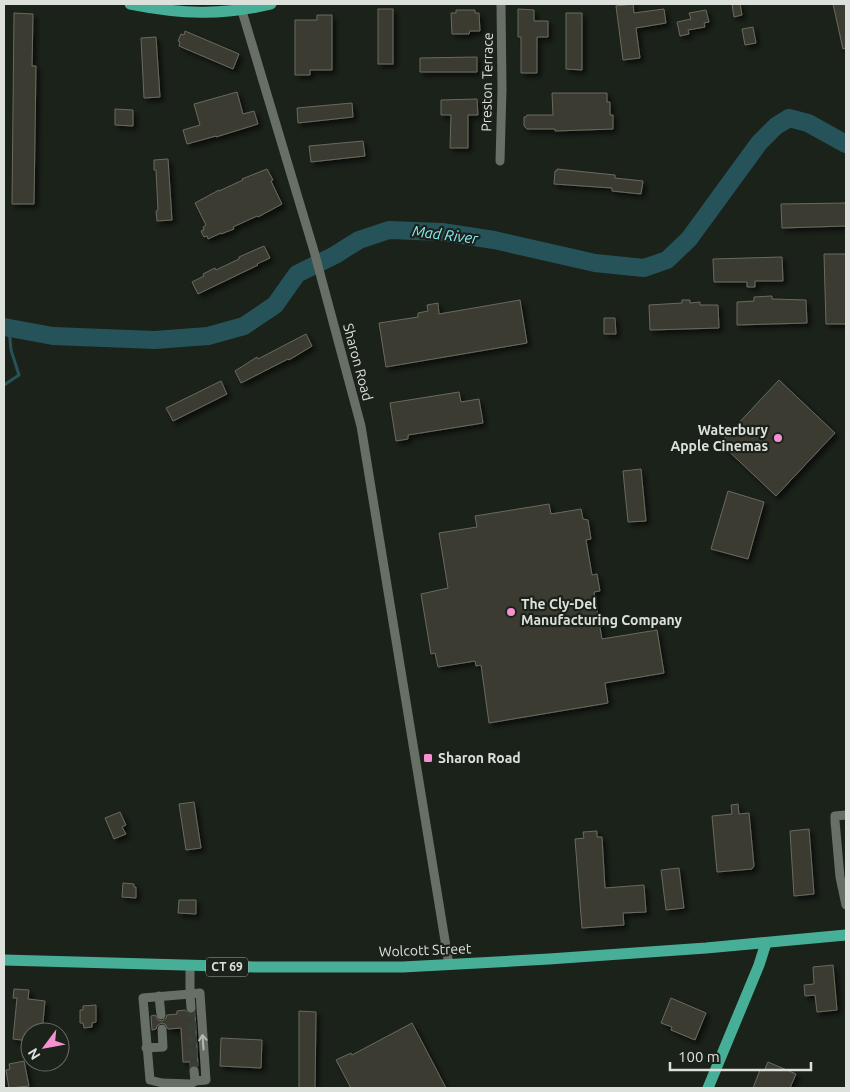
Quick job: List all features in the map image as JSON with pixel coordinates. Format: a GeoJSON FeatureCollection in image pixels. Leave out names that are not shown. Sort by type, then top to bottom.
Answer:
{"type":"FeatureCollection","features":[{"type":"Feature","properties":{"kind":"main road"},"geometry":{"type":"LineString","coordinates":[[130,4],[183,13],[242,11],[271,4]]}},
{"type":"Feature","properties":{"kind":"main road","name":"Wolcott Street"},"geometry":{"type":"LineString","coordinates":[[4,960],[310,968],[449,965],[766,943],[846,935]]}},
{"type":"Feature","properties":{"kind":"main road"},"geometry":{"type":"LineString","coordinates":[[708,1088],[759,965],[766,943]]}},
{"type":"Feature","properties":{"kind":"street","name":"Preston Terrace"},"geometry":{"type":"LineString","coordinates":[[500,161],[502,89],[501,4]]}},
{"type":"Feature","properties":{"kind":"street","name":"Sharon Road"},"geometry":{"type":"LineString","coordinates":[[242,11],[314,251],[361,426],[449,965]]}},
{"type":"Feature","properties":{"kind":"street"},"geometry":{"type":"LineString","coordinates":[[846,815],[835,816],[840,877],[846,905]]}},
{"type":"Feature","properties":{"kind":"street"},"geometry":{"type":"LineString","coordinates":[[190,966],[191,1008]]}},
{"type":"Feature","properties":{"kind":"street"},"geometry":{"type":"LineString","coordinates":[[200,993],[206,1080],[195,1081],[188,1085],[150,1080],[143,998],[190,994],[200,993]]}},
{"type":"Feature","properties":{"kind":"street"},"geometry":{"type":"LineString","coordinates":[[160,996],[161,1015]]}},
{"type":"Feature","properties":{"kind":"street"},"geometry":{"type":"LineString","coordinates":[[146,1048],[163,1047],[162,1029]]}},
{"type":"Feature","properties":{"kind":"street"},"geometry":{"type":"LineString","coordinates":[[194,1071],[195,1081]]}},
{"type":"Feature","properties":{"kind":"building"},"geometry":{"type":"Polygon","coordinates":[[[633,4],[634,13],[664,9],[666,23],[636,28],[640,58],[623,60],[616,6],[633,4]]]}},
{"type":"Feature","properties":{"kind":"building"},"geometry":{"type":"Polygon","coordinates":[[[732,4],[740,4],[742,15],[734,17],[732,4]]]}},
{"type":"Feature","properties":{"kind":"building"},"geometry":{"type":"Polygon","coordinates":[[[833,4],[846,4],[846,48],[843,49],[833,4]]]}},
{"type":"Feature","properties":{"kind":"building"},"geometry":{"type":"Polygon","coordinates":[[[378,9],[393,9],[393,64],[378,64],[378,9]]]}},
{"type":"Feature","properties":{"kind":"building"},"geometry":{"type":"Polygon","coordinates":[[[518,9],[534,10],[534,21],[548,21],[548,37],[537,37],[537,73],[521,73],[521,37],[518,37],[518,9]]]}},
{"type":"Feature","properties":{"kind":"building"},"geometry":{"type":"Polygon","coordinates":[[[456,10],[475,10],[475,13],[479,13],[480,31],[470,31],[469,34],[452,34],[451,13],[456,13],[456,10]]]}},
{"type":"Feature","properties":{"kind":"building"},"geometry":{"type":"Polygon","coordinates":[[[706,10],[709,22],[704,23],[705,27],[688,30],[689,34],[680,36],[677,22],[691,19],[689,13],[706,10]]]}},
{"type":"Feature","properties":{"kind":"building"},"geometry":{"type":"Polygon","coordinates":[[[14,13],[33,14],[32,66],[36,66],[34,204],[12,204],[14,13]]]}},
{"type":"Feature","properties":{"kind":"building"},"geometry":{"type":"Polygon","coordinates":[[[566,13],[582,13],[582,70],[566,69],[566,13]]]}},
{"type":"Feature","properties":{"kind":"building"},"geometry":{"type":"Polygon","coordinates":[[[317,15],[332,15],[332,70],[310,70],[310,75],[295,75],[295,20],[317,20],[317,15]]]}},
{"type":"Feature","properties":{"kind":"building"},"geometry":{"type":"Polygon","coordinates":[[[753,27],[756,43],[745,45],[742,29],[753,27]]]}},
{"type":"Feature","properties":{"kind":"building"},"geometry":{"type":"Polygon","coordinates":[[[185,31],[239,54],[233,69],[179,46],[180,42],[178,41],[181,34],[184,35],[185,31]]]}},
{"type":"Feature","properties":{"kind":"building"},"geometry":{"type":"Polygon","coordinates":[[[156,37],[160,97],[144,98],[141,38],[156,37]]]}},
{"type":"Feature","properties":{"kind":"building"},"geometry":{"type":"Polygon","coordinates":[[[477,57],[477,72],[420,72],[420,58],[477,57]]]}},
{"type":"Feature","properties":{"kind":"building"},"geometry":{"type":"Polygon","coordinates":[[[237,92],[243,114],[254,111],[258,124],[187,144],[183,130],[200,125],[194,104],[237,92]]]}},
{"type":"Feature","properties":{"kind":"building"},"geometry":{"type":"Polygon","coordinates":[[[552,93],[607,93],[607,102],[610,102],[610,115],[613,115],[613,129],[555,131],[555,129],[527,129],[524,126],[524,117],[527,115],[553,115],[552,93]]]}},
{"type":"Feature","properties":{"kind":"building"},"geometry":{"type":"Polygon","coordinates":[[[477,99],[478,115],[468,115],[468,148],[450,148],[451,115],[441,115],[441,100],[477,99]]]}},
{"type":"Feature","properties":{"kind":"building"},"geometry":{"type":"Polygon","coordinates":[[[352,103],[353,117],[298,123],[297,108],[352,103]]]}},
{"type":"Feature","properties":{"kind":"building"},"geometry":{"type":"Polygon","coordinates":[[[115,109],[133,110],[133,126],[115,125],[115,109]]]}},
{"type":"Feature","properties":{"kind":"building"},"geometry":{"type":"Polygon","coordinates":[[[363,141],[365,156],[311,162],[309,146],[363,141]]]}},
{"type":"Feature","properties":{"kind":"building"},"geometry":{"type":"Polygon","coordinates":[[[168,159],[172,220],[157,221],[156,211],[158,210],[154,160],[168,159]]]}},
{"type":"Feature","properties":{"kind":"building"},"geometry":{"type":"Polygon","coordinates":[[[267,169],[282,204],[258,217],[233,227],[234,229],[208,239],[207,236],[204,237],[201,231],[204,230],[203,227],[206,225],[195,203],[242,179],[267,169]]]}},
{"type":"Feature","properties":{"kind":"building"},"geometry":{"type":"Polygon","coordinates":[[[557,169],[615,175],[615,178],[643,181],[641,194],[612,191],[612,188],[554,184],[555,171],[557,169]]]}},
{"type":"Feature","properties":{"kind":"building"},"geometry":{"type":"Polygon","coordinates":[[[846,203],[846,226],[782,228],[781,204],[846,203]]]}},
{"type":"Feature","properties":{"kind":"building"},"geometry":{"type":"Polygon","coordinates":[[[264,246],[270,258],[198,294],[192,282],[204,276],[203,274],[215,268],[216,270],[264,246]]]}},
{"type":"Feature","properties":{"kind":"building"},"geometry":{"type":"Polygon","coordinates":[[[824,254],[846,254],[846,324],[826,324],[824,254]]]}},
{"type":"Feature","properties":{"kind":"building"},"geometry":{"type":"Polygon","coordinates":[[[782,257],[783,281],[755,281],[755,287],[747,287],[747,282],[714,282],[713,259],[782,257]]]}},
{"type":"Feature","properties":{"kind":"building"},"geometry":{"type":"Polygon","coordinates":[[[772,296],[772,299],[806,300],[807,323],[737,325],[737,302],[754,301],[754,297],[772,296]]]}},
{"type":"Feature","properties":{"kind":"building"},"geometry":{"type":"Polygon","coordinates":[[[520,300],[527,343],[386,367],[379,323],[418,317],[418,313],[428,311],[427,305],[438,303],[439,314],[520,300]]]}},
{"type":"Feature","properties":{"kind":"building"},"geometry":{"type":"Polygon","coordinates":[[[682,300],[690,300],[690,303],[700,302],[700,305],[718,305],[719,328],[650,330],[649,305],[682,303],[682,300]]]}},
{"type":"Feature","properties":{"kind":"building"},"geometry":{"type":"Polygon","coordinates":[[[604,318],[615,318],[616,334],[604,334],[604,318]]]}},
{"type":"Feature","properties":{"kind":"building"},"geometry":{"type":"Polygon","coordinates":[[[306,334],[312,346],[289,360],[241,383],[235,371],[257,357],[258,359],[306,334]]]}},
{"type":"Feature","properties":{"kind":"building","name":"Waterbury Apple Cinemas"},"geometry":{"type":"Polygon","coordinates":[[[779,380],[835,433],[776,496],[720,443],[779,380]]]}},
{"type":"Feature","properties":{"kind":"building"},"geometry":{"type":"Polygon","coordinates":[[[221,381],[227,394],[173,421],[166,408],[221,381]]]}},
{"type":"Feature","properties":{"kind":"building"},"geometry":{"type":"Polygon","coordinates":[[[459,392],[461,402],[479,399],[483,423],[408,435],[408,439],[396,441],[390,403],[459,392]]]}},
{"type":"Feature","properties":{"kind":"building"},"geometry":{"type":"Polygon","coordinates":[[[641,469],[646,521],[628,522],[623,471],[641,469]]]}},
{"type":"Feature","properties":{"kind":"building"},"geometry":{"type":"Polygon","coordinates":[[[728,491],[764,502],[748,559],[711,549],[728,491]]]}},
{"type":"Feature","properties":{"kind":"building","name":"The Cly-Del Manufacturing Company"},"geometry":{"type":"Polygon","coordinates":[[[549,504],[551,514],[581,509],[583,519],[588,520],[591,539],[586,540],[592,575],[597,574],[600,591],[594,592],[602,639],[657,630],[664,673],[605,683],[608,703],[489,723],[481,665],[476,666],[475,661],[438,667],[435,653],[431,654],[421,594],[448,588],[439,533],[477,527],[475,516],[549,504]]]}},
{"type":"Feature","properties":{"kind":"building"},"geometry":{"type":"Polygon","coordinates":[[[194,802],[201,848],[186,850],[179,804],[194,802]]]}},
{"type":"Feature","properties":{"kind":"building"},"geometry":{"type":"Polygon","coordinates":[[[738,804],[739,814],[749,813],[754,866],[752,869],[717,872],[712,816],[732,814],[731,805],[738,804]]]}},
{"type":"Feature","properties":{"kind":"building"},"geometry":{"type":"Polygon","coordinates":[[[120,812],[126,825],[122,827],[126,834],[114,839],[105,818],[120,812]]]}},
{"type":"Feature","properties":{"kind":"building"},"geometry":{"type":"Polygon","coordinates":[[[809,829],[814,894],[794,896],[790,831],[809,829]]]}},
{"type":"Feature","properties":{"kind":"building"},"geometry":{"type":"Polygon","coordinates":[[[597,831],[597,837],[602,837],[605,888],[644,885],[646,912],[623,913],[624,925],[582,928],[575,839],[584,838],[583,832],[597,831]]]}},
{"type":"Feature","properties":{"kind":"building"},"geometry":{"type":"Polygon","coordinates":[[[679,868],[684,908],[666,910],[661,870],[679,868]]]}},
{"type":"Feature","properties":{"kind":"building"},"geometry":{"type":"Polygon","coordinates":[[[123,883],[134,884],[134,887],[136,887],[136,898],[122,897],[123,883]]]}},
{"type":"Feature","properties":{"kind":"building"},"geometry":{"type":"Polygon","coordinates":[[[179,900],[196,900],[196,914],[178,913],[179,900]]]}},
{"type":"Feature","properties":{"kind":"building"},"geometry":{"type":"Polygon","coordinates":[[[833,965],[837,1010],[817,1012],[815,995],[805,996],[804,985],[814,984],[813,967],[833,965]]]}},
{"type":"Feature","properties":{"kind":"building"},"geometry":{"type":"Polygon","coordinates":[[[14,989],[29,990],[28,999],[45,1001],[43,1022],[20,1022],[20,1040],[13,1039],[17,998],[13,998],[14,989]]]}},
{"type":"Feature","properties":{"kind":"building"},"geometry":{"type":"Polygon","coordinates":[[[671,998],[706,1013],[695,1040],[671,1030],[672,1027],[661,1023],[671,998]]]}},
{"type":"Feature","properties":{"kind":"building"},"geometry":{"type":"Polygon","coordinates":[[[96,1005],[96,1022],[92,1023],[92,1027],[84,1028],[83,1023],[80,1023],[80,1010],[83,1010],[83,1006],[96,1005]]]}},
{"type":"Feature","properties":{"kind":"building"},"geometry":{"type":"Polygon","coordinates":[[[185,1010],[189,1014],[195,1013],[198,1066],[190,1066],[190,1062],[183,1062],[181,1028],[168,1029],[165,1024],[161,1023],[156,1029],[152,1030],[151,1016],[155,1015],[158,1020],[162,1021],[167,1015],[177,1014],[177,1011],[185,1010]]]}},
{"type":"Feature","properties":{"kind":"building"},"geometry":{"type":"Polygon","coordinates":[[[299,1011],[316,1012],[315,1088],[299,1088],[299,1011]]]}},
{"type":"Feature","properties":{"kind":"building"},"geometry":{"type":"Polygon","coordinates":[[[412,1023],[446,1088],[351,1088],[336,1060],[351,1053],[352,1055],[412,1023]]]}},
{"type":"Feature","properties":{"kind":"building"},"geometry":{"type":"Polygon","coordinates":[[[221,1038],[262,1040],[261,1068],[220,1066],[221,1038]]]}},
{"type":"Feature","properties":{"kind":"building"},"geometry":{"type":"Polygon","coordinates":[[[20,1062],[20,1072],[26,1072],[29,1086],[9,1088],[6,1070],[10,1069],[9,1064],[20,1062]]]}},
{"type":"Feature","properties":{"kind":"building"},"geometry":{"type":"Polygon","coordinates":[[[768,1062],[796,1074],[790,1088],[753,1088],[760,1070],[764,1071],[768,1062]]]}},
{"type":"Feature","properties":{"kind":"waterway","name":"Mad River"},"geometry":{"type":"LineString","coordinates":[[4,327],[53,336],[155,340],[208,336],[244,326],[275,305],[297,274],[335,255],[359,240],[389,230],[442,232],[494,240],[595,263],[644,268],[667,260],[689,239],[759,143],[776,126],[789,118],[808,123],[846,144]]}},
{"type":"Feature","properties":{"kind":"waterway"},"geometry":{"type":"LineString","coordinates":[[4,385],[19,375],[11,350],[9,328]]}},
{"type":"Feature","properties":{"kind":"tunnel"},"geometry":{"type":"LineString","coordinates":[[191,1008],[194,1071]]}},
{"type":"Feature","properties":{"kind":"place","name":"Waterbury Apple Cinemas"},"geometry":{"type":"Point","coordinates":[778,438]}},
{"type":"Feature","properties":{"kind":"place","name":"The Cly-Del Manufacturing Company"},"geometry":{"type":"Point","coordinates":[511,612]}},
{"type":"Feature","properties":{"kind":"place","name":"Sharon Road"},"geometry":{"type":"Point","coordinates":[428,758]}}]}
